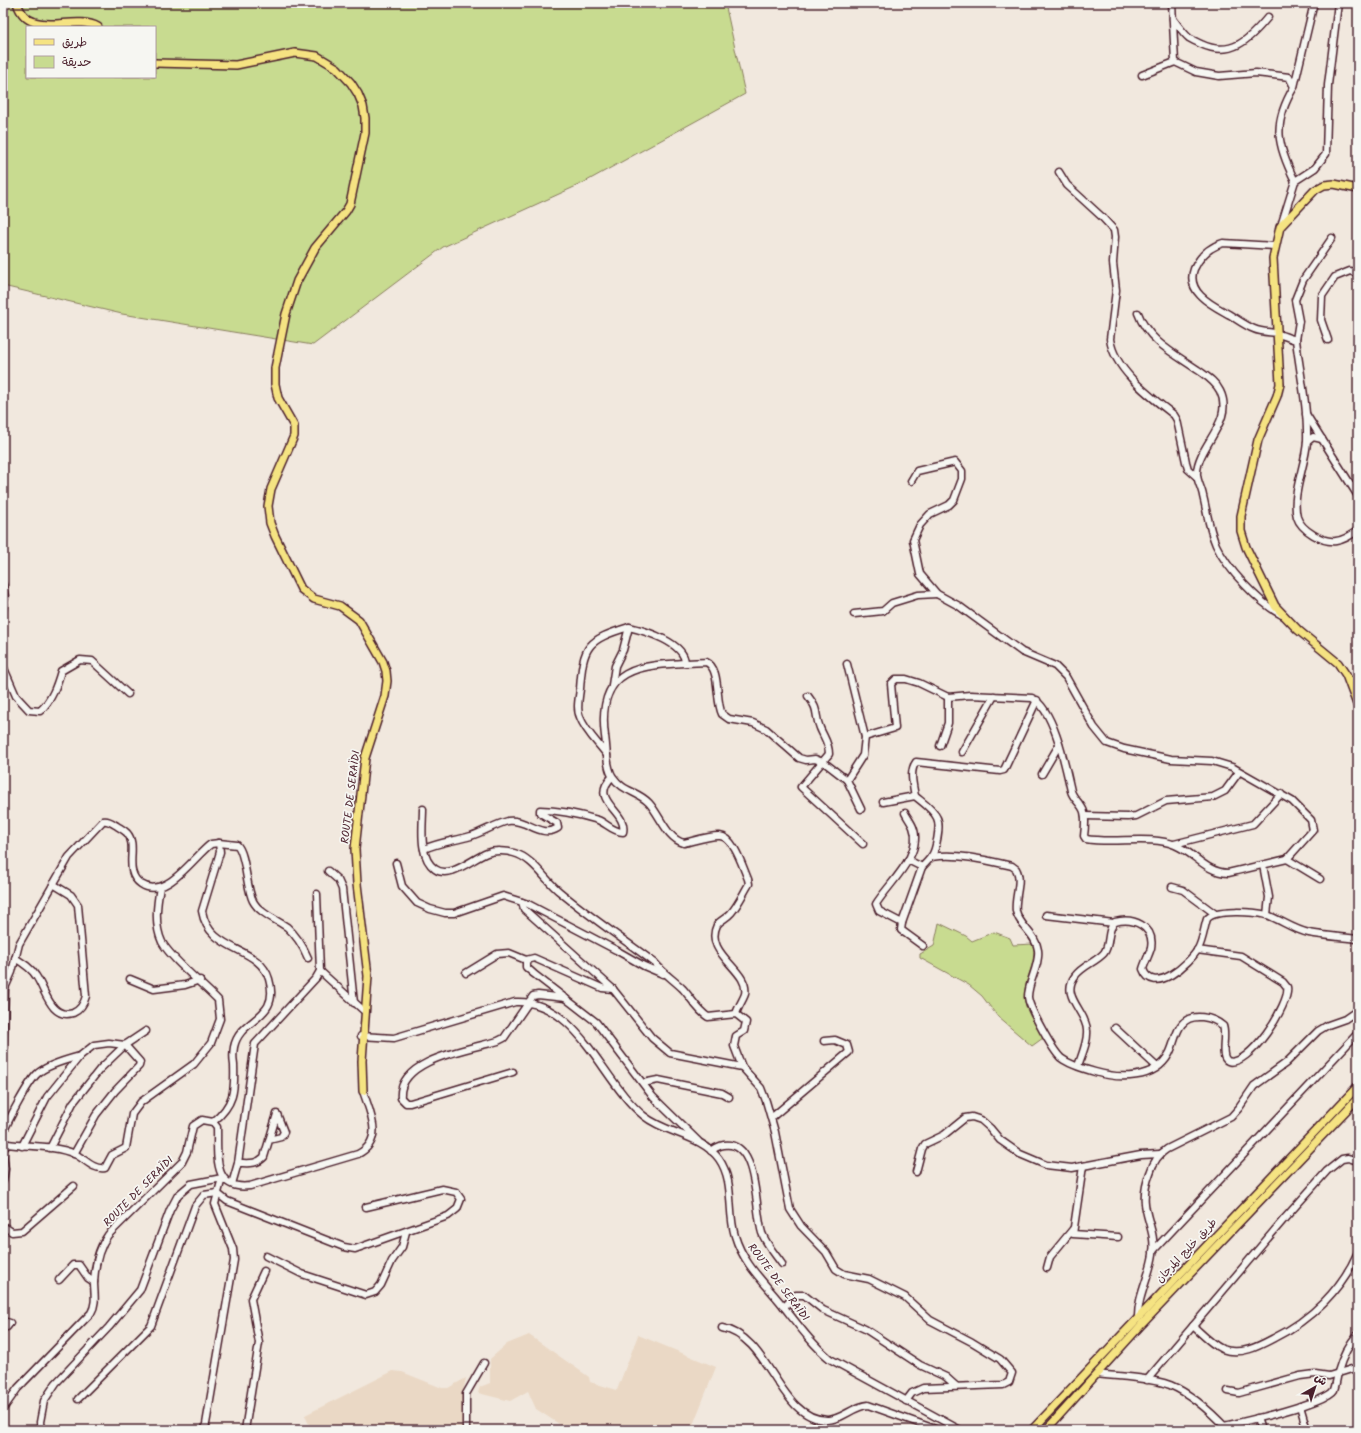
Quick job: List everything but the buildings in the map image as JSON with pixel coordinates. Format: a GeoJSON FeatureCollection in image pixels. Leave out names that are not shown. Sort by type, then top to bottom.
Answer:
{"type":"FeatureCollection","features":[{"type":"Feature","properties":{"kind":"main road"},"geometry":{"type":"LineString","coordinates":[[17,3],[22,13],[37,23],[50,25],[79,22],[94,26]]}},
{"type":"Feature","properties":{"kind":"main road","name":"ROUTE DE SERAÏDI"},"geometry":{"type":"LineString","coordinates":[[156,63],[236,65],[284,54],[306,53],[327,61],[337,68],[351,83],[363,106],[365,133],[350,204],[346,211],[315,248],[297,281],[286,314],[275,368],[275,384],[278,398],[294,426],[294,436],[271,489],[268,506],[270,523],[275,536],[301,589],[314,599],[340,606],[359,620],[383,662],[386,671],[387,681],[385,696],[365,758],[355,850],[357,884],[368,969],[358,1069],[363,1091]]}},
{"type":"Feature","properties":{"kind":"main road"},"geometry":{"type":"LineString","coordinates":[[1358,189],[1334,184],[1324,185],[1315,190],[1280,227],[1273,258],[1280,384],[1277,396],[1258,440],[1241,516],[1241,531],[1246,547],[1275,606],[1285,617],[1338,663],[1349,682],[1358,707]]}},
{"type":"Feature","properties":{"kind":"main road","name":"ROUTE DE SERAÏDI"},"geometry":{"type":"LineString","coordinates":[[362,1038],[363,1010],[368,969]]}},
{"type":"Feature","properties":{"kind":"main road","name":"طريق خليج المرجان"},"geometry":{"type":"LineString","coordinates":[[1046,1430],[1097,1374],[1140,1322],[1358,1086]]}},
{"type":"Feature","properties":{"kind":"main road","name":"طريق خليج المرجان"},"geometry":{"type":"LineString","coordinates":[[1032,1430],[1140,1322],[1358,1098]]}},
{"type":"Feature","properties":{"kind":"street"},"geometry":{"type":"LineString","coordinates":[[1172,3],[1175,62]]}},
{"type":"Feature","properties":{"kind":"street"},"geometry":{"type":"LineString","coordinates":[[1280,227],[1295,181],[1315,168],[1326,154],[1326,106],[1338,3]]}},
{"type":"Feature","properties":{"kind":"street"},"geometry":{"type":"LineString","coordinates":[[1295,181],[1282,155],[1279,134],[1283,104],[1294,87],[1313,7]]}},
{"type":"Feature","properties":{"kind":"street"},"geometry":{"type":"LineString","coordinates":[[1173,19],[1190,38],[1213,50],[1227,50],[1242,43],[1268,18]]}},
{"type":"Feature","properties":{"kind":"street"},"geometry":{"type":"LineString","coordinates":[[1142,74],[1175,62],[1196,72],[1219,76],[1256,73],[1289,77],[1294,87]]}},
{"type":"Feature","properties":{"kind":"street"},"geometry":{"type":"LineString","coordinates":[[1059,172],[1067,185],[1114,230],[1115,237],[1113,263],[1116,290],[1110,339],[1111,346],[1122,365],[1144,392],[1174,415],[1177,420],[1186,462],[1192,473],[1197,477]]}},
{"type":"Feature","properties":{"kind":"street"},"geometry":{"type":"LineString","coordinates":[[1332,238],[1303,280],[1295,300],[1299,321],[1296,340],[1307,442],[1296,503],[1296,511],[1300,524],[1308,532],[1335,541],[1341,540],[1358,530]]}},
{"type":"Feature","properties":{"kind":"street"},"geometry":{"type":"LineString","coordinates":[[1275,246],[1223,243],[1215,245],[1206,252],[1198,262],[1192,281],[1199,294],[1208,302],[1255,330],[1278,334],[1296,340]]}},
{"type":"Feature","properties":{"kind":"street"},"geometry":{"type":"LineString","coordinates":[[1328,340],[1322,320],[1322,296],[1335,277],[1350,271],[1358,274]]}},
{"type":"Feature","properties":{"kind":"street"},"geometry":{"type":"LineString","coordinates":[[1138,313],[1142,323],[1152,337],[1208,377],[1219,390],[1223,399],[1222,417],[1202,457],[1197,471],[1197,477],[1211,531],[1220,554],[1259,599],[1269,608],[1285,617]]}},
{"type":"Feature","properties":{"kind":"street"},"geometry":{"type":"LineString","coordinates":[[1305,413],[1358,496]]}},
{"type":"Feature","properties":{"kind":"street"},"geometry":{"type":"LineString","coordinates":[[1307,442],[1313,437],[1322,439]]}},
{"type":"Feature","properties":{"kind":"street"},"geometry":{"type":"LineString","coordinates":[[911,481],[917,471],[955,462],[962,470],[962,479],[954,500],[949,505],[930,514],[920,525],[913,540],[920,574],[937,594],[959,606],[1022,652],[1055,666],[1066,677],[1101,736],[1114,747],[1170,759],[1222,763],[1281,794],[1302,810],[1313,824],[1310,833],[1287,859],[1228,874],[1212,870],[1174,844]]}},
{"type":"Feature","properties":{"kind":"street"},"geometry":{"type":"LineString","coordinates":[[3,585],[5,597],[3,609]]}},
{"type":"Feature","properties":{"kind":"street"},"geometry":{"type":"LineString","coordinates":[[854,614],[883,610],[892,603],[918,594],[937,594]]}},
{"type":"Feature","properties":{"kind":"street"},"geometry":{"type":"LineString","coordinates":[[629,627],[623,650],[615,666],[612,685],[602,716],[612,777],[625,790],[642,795],[655,810],[673,838],[678,842],[684,843],[721,836],[728,839],[734,848],[749,884],[730,915],[717,924],[715,934],[719,952],[743,983],[745,993],[736,1014]]}},
{"type":"Feature","properties":{"kind":"street"},"geometry":{"type":"LineString","coordinates":[[608,755],[590,733],[580,717],[578,710],[580,675],[584,656],[590,644],[603,635],[629,627],[644,630],[670,643],[682,651],[685,656],[686,663]]}},
{"type":"Feature","properties":{"kind":"street"},"geometry":{"type":"LineString","coordinates":[[3,666],[16,696],[29,710],[40,710],[47,705],[57,686],[61,671],[80,660],[92,661],[128,694]]}},
{"type":"Feature","properties":{"kind":"street"},"geometry":{"type":"LineString","coordinates":[[612,685],[630,671],[641,667],[706,662],[712,666],[720,711],[726,717],[753,723],[766,729],[799,758],[806,760],[815,759],[822,762],[847,780],[861,809]]}},
{"type":"Feature","properties":{"kind":"street"},"geometry":{"type":"LineString","coordinates":[[847,664],[864,737],[863,755],[847,780]]}},
{"type":"Feature","properties":{"kind":"street"},"geometry":{"type":"LineString","coordinates":[[864,737],[895,728],[891,684],[896,679],[906,679],[920,683],[948,697],[970,695],[1025,697],[1037,700],[1045,708],[1068,771],[1071,792],[1082,806],[1085,816],[1084,836],[1086,839],[1143,840],[1174,844],[1253,824],[1281,794]]}},
{"type":"Feature","properties":{"kind":"street"},"geometry":{"type":"LineString","coordinates":[[1349,682],[1354,680],[1358,684]]}},
{"type":"Feature","properties":{"kind":"street"},"geometry":{"type":"LineString","coordinates":[[808,696],[816,706],[820,728],[829,745],[829,754],[802,785],[802,788],[863,844]]}},
{"type":"Feature","properties":{"kind":"street"},"geometry":{"type":"LineString","coordinates":[[962,752],[994,696]]}},
{"type":"Feature","properties":{"kind":"street"},"geometry":{"type":"LineString","coordinates":[[940,746],[948,723],[948,697]]}},
{"type":"Feature","properties":{"kind":"street"},"geometry":{"type":"LineString","coordinates":[[923,946],[901,930],[902,923],[922,867],[935,850],[939,826],[937,818],[931,810],[914,796],[912,773],[913,766],[916,762],[1000,771],[1004,770],[1037,700]]}},
{"type":"Feature","properties":{"kind":"street"},"geometry":{"type":"LineString","coordinates":[[1042,774],[1058,745]]}},
{"type":"Feature","properties":{"kind":"street"},"geometry":{"type":"LineString","coordinates":[[1085,816],[1136,816],[1166,801],[1213,797],[1225,791],[1239,772]]}},
{"type":"Feature","properties":{"kind":"street"},"geometry":{"type":"LineString","coordinates":[[424,849],[439,842],[470,836],[508,821],[518,822],[549,832],[558,828],[557,823],[540,813],[540,810],[568,811],[600,821],[614,830],[623,832],[624,830],[621,822],[603,792],[604,785],[612,777]]}},
{"type":"Feature","properties":{"kind":"street"},"geometry":{"type":"LineString","coordinates":[[883,802],[914,796]]}},
{"type":"Feature","properties":{"kind":"street"},"geometry":{"type":"LineString","coordinates":[[423,809],[422,832],[424,849],[429,862],[434,869],[441,872],[451,871],[489,852],[513,852],[524,856],[560,892],[655,963],[664,974],[682,988],[699,1011],[708,1017],[736,1014]]}},
{"type":"Feature","properties":{"kind":"street"},"geometry":{"type":"LineString","coordinates":[[902,923],[879,911],[876,904],[897,878],[908,860],[915,841],[913,828],[905,813]]}},
{"type":"Feature","properties":{"kind":"street"},"geometry":{"type":"LineString","coordinates":[[3,1063],[5,988],[12,972],[19,944],[69,857],[99,823],[104,820],[125,831],[129,836],[131,868],[138,881],[145,886],[160,887],[171,882],[211,844],[233,843],[239,847],[245,876],[254,902],[288,928],[301,942],[308,958]]}},
{"type":"Feature","properties":{"kind":"street"},"geometry":{"type":"LineString","coordinates":[[205,1430],[234,1254],[216,1208],[215,1200],[222,1178],[219,1170],[217,1127],[213,1122],[228,1107],[232,1098],[234,1082],[233,1051],[236,1040],[243,1031],[265,1012],[272,992],[269,977],[260,964],[219,940],[209,931],[204,919],[202,911],[220,852],[219,843]]}},
{"type":"Feature","properties":{"kind":"street"},"geometry":{"type":"LineString","coordinates":[[931,857],[942,855],[978,858],[1012,866],[1016,869],[1019,880],[1016,911],[1019,918],[1032,935],[1038,950],[1038,958],[1029,990],[1029,1004],[1057,1054],[1068,1062],[1078,1066],[1113,1075],[1132,1076],[1143,1074],[1157,1067],[1168,1055],[1182,1023],[1190,1018],[1200,1017],[1211,1019],[1223,1026],[1225,1032],[1224,1058],[1234,1062],[1243,1058],[1261,1040],[1287,997],[1288,991],[1284,982],[1248,960],[1231,954],[1197,950]]}},
{"type":"Feature","properties":{"kind":"street"},"geometry":{"type":"LineString","coordinates":[[1287,859],[1320,879]]}},
{"type":"Feature","properties":{"kind":"street"},"geometry":{"type":"LineString","coordinates":[[908,860],[922,867]]}},
{"type":"Feature","properties":{"kind":"street"},"geometry":{"type":"LineString","coordinates":[[396,863],[402,886],[417,903],[430,909],[454,913],[502,896],[528,904],[644,966],[664,974]]}},
{"type":"Feature","properties":{"kind":"street"},"geometry":{"type":"LineString","coordinates":[[1263,865],[1269,897],[1267,915]]}},
{"type":"Feature","properties":{"kind":"street"},"geometry":{"type":"LineString","coordinates":[[328,872],[338,880],[342,889],[354,1003]]}},
{"type":"Feature","properties":{"kind":"street"},"geometry":{"type":"LineString","coordinates":[[15,958],[23,963],[36,977],[50,1003],[56,1010],[68,1014],[77,1011],[83,1005],[86,996],[78,905],[71,894],[53,884]]}},
{"type":"Feature","properties":{"kind":"street"},"geometry":{"type":"LineString","coordinates":[[3,1149],[5,1142],[22,1146],[50,1148],[74,1154],[95,1167],[105,1168],[112,1155],[126,1148],[132,1114],[141,1102],[194,1064],[211,1043],[220,1019],[218,1000],[162,942],[157,916],[160,887]]}},
{"type":"Feature","properties":{"kind":"street"},"geometry":{"type":"LineString","coordinates":[[1172,887],[1183,890],[1214,913],[1246,913],[1267,915],[1305,932],[1358,938]]}},
{"type":"Feature","properties":{"kind":"street"},"geometry":{"type":"LineString","coordinates":[[232,1184],[238,1163],[255,1044],[316,978],[320,971],[317,894]]}},
{"type":"Feature","properties":{"kind":"street"},"geometry":{"type":"LineString","coordinates":[[522,902],[524,909],[613,989],[652,1038],[670,1053],[678,1056],[742,1067]]}},
{"type":"Feature","properties":{"kind":"street"},"geometry":{"type":"LineString","coordinates":[[1046,915],[1114,922],[1129,920],[1142,924],[1146,928],[1151,943],[1143,969],[1148,978],[1153,980],[1166,978],[1183,965],[1197,950],[1207,919],[1214,913]]}},
{"type":"Feature","properties":{"kind":"street"},"geometry":{"type":"LineString","coordinates":[[1078,1066],[1087,1036],[1087,1028],[1072,998],[1070,988],[1075,975],[1105,951],[1110,929],[1114,922]]}},
{"type":"Feature","properties":{"kind":"street"},"geometry":{"type":"LineString","coordinates":[[466,973],[497,954],[509,953],[526,960],[534,958],[602,988],[613,989]]}},
{"type":"Feature","properties":{"kind":"street"},"geometry":{"type":"LineString","coordinates":[[526,960],[526,967],[596,1022],[653,1096],[701,1144]]}},
{"type":"Feature","properties":{"kind":"street"},"geometry":{"type":"LineString","coordinates":[[320,971],[363,1010]]}},
{"type":"Feature","properties":{"kind":"street"},"geometry":{"type":"LineString","coordinates":[[130,979],[154,989],[185,985],[200,980]]}},
{"type":"Feature","properties":{"kind":"street"},"geometry":{"type":"LineString","coordinates":[[513,1072],[410,1103],[406,1103],[401,1098],[404,1084],[420,1066],[501,1040],[535,995],[566,998]]}},
{"type":"Feature","properties":{"kind":"street","name":"ROUTE DE SERAÏDI"},"geometry":{"type":"LineString","coordinates":[[362,1038],[396,1041],[423,1030],[509,1003],[528,1003],[548,1010],[576,1031],[630,1103],[644,1116],[661,1127],[701,1144],[711,1151],[721,1162],[727,1176],[734,1233],[739,1249],[751,1268],[784,1307],[812,1344],[830,1359],[906,1401],[950,1428],[960,1430]]}},
{"type":"Feature","properties":{"kind":"street"},"geometry":{"type":"LineString","coordinates":[[1140,1322],[1140,1300],[1153,1251],[1144,1204],[1144,1193],[1153,1164],[1160,1154],[1231,1117],[1254,1086],[1286,1063],[1318,1031],[1328,1025],[1345,1019],[1358,1010]]}},
{"type":"Feature","properties":{"kind":"street"},"geometry":{"type":"LineString","coordinates":[[736,1014],[746,1024],[743,1032],[736,1036],[733,1044],[742,1067],[761,1088],[771,1118],[790,1209],[801,1226],[826,1252],[836,1269],[844,1274],[869,1279],[905,1297],[930,1320],[972,1342],[1000,1359],[1012,1373],[1010,1382],[1003,1385],[923,1388],[912,1393],[906,1401]]}},
{"type":"Feature","properties":{"kind":"street"},"geometry":{"type":"LineString","coordinates":[[1115,1028],[1157,1067]]}},
{"type":"Feature","properties":{"kind":"street"},"geometry":{"type":"LineString","coordinates":[[50,1148],[73,1103],[100,1069],[125,1045],[146,1031]]}},
{"type":"Feature","properties":{"kind":"street"},"geometry":{"type":"LineString","coordinates":[[1153,1251],[1358,1033]]}},
{"type":"Feature","properties":{"kind":"street"},"geometry":{"type":"LineString","coordinates":[[771,1118],[849,1052],[847,1045],[842,1042],[824,1041]]}},
{"type":"Feature","properties":{"kind":"street"},"geometry":{"type":"LineString","coordinates":[[22,1146],[47,1097],[80,1056],[94,1045],[109,1043],[125,1045],[140,1062],[140,1066],[115,1091],[96,1116],[74,1154]]}},
{"type":"Feature","properties":{"kind":"street"},"geometry":{"type":"LineString","coordinates":[[3,1133],[9,1119],[38,1073],[63,1061],[80,1056]]}},
{"type":"Feature","properties":{"kind":"street"},"geometry":{"type":"LineString","coordinates":[[643,1083],[658,1080],[722,1093],[729,1097]]}},
{"type":"Feature","properties":{"kind":"street","name":"ROUTE DE SERAÏDI"},"geometry":{"type":"LineString","coordinates":[[222,1178],[232,1184],[250,1186],[363,1151],[371,1143],[374,1132],[363,1091]]}},
{"type":"Feature","properties":{"kind":"street"},"geometry":{"type":"LineString","coordinates":[[916,1172],[922,1149],[925,1144],[944,1135],[965,1118],[972,1117],[981,1120],[1000,1140],[1020,1154],[1046,1165],[1072,1168],[1141,1154],[1160,1154]]}},
{"type":"Feature","properties":{"kind":"street","name":"ROUTE DE SERAÏDI"},"geometry":{"type":"LineString","coordinates":[[3,1409],[18,1388],[91,1313],[95,1301],[94,1282],[99,1251],[108,1235],[182,1162],[187,1152],[193,1126],[202,1120],[213,1122]]}},
{"type":"Feature","properties":{"kind":"street"},"geometry":{"type":"LineString","coordinates":[[238,1163],[252,1164],[260,1161],[264,1157],[269,1140]]}},
{"type":"Feature","properties":{"kind":"street"},"geometry":{"type":"LineString","coordinates":[[711,1151],[717,1146],[734,1146],[741,1149],[747,1156],[751,1167],[763,1234],[782,1264]]}},
{"type":"Feature","properties":{"kind":"street"},"geometry":{"type":"LineString","coordinates":[[3,1154],[5,1169],[3,1181]]}},
{"type":"Feature","properties":{"kind":"street"},"geometry":{"type":"LineString","coordinates":[[1147,1380],[1327,1171],[1342,1159],[1348,1158],[1358,1161]]}},
{"type":"Feature","properties":{"kind":"street"},"geometry":{"type":"LineString","coordinates":[[1083,1166],[1073,1234],[1075,1236],[1118,1237]]}},
{"type":"Feature","properties":{"kind":"street"},"geometry":{"type":"LineString","coordinates":[[41,1430],[40,1422],[44,1401],[56,1383],[109,1328],[140,1290],[170,1210],[178,1195],[191,1184],[222,1178]]}},
{"type":"Feature","properties":{"kind":"street"},"geometry":{"type":"LineString","coordinates":[[3,1226],[12,1232],[22,1231],[74,1186]]}},
{"type":"Feature","properties":{"kind":"street"},"geometry":{"type":"LineString","coordinates":[[78,1399],[151,1326],[197,1202],[208,1194],[217,1193],[227,1202],[344,1247],[355,1249],[406,1232],[453,1213],[460,1204],[459,1195],[454,1191],[442,1189],[366,1207]]}},
{"type":"Feature","properties":{"kind":"street"},"geometry":{"type":"LineString","coordinates":[[1047,1268],[1050,1257],[1074,1229]]}},
{"type":"Feature","properties":{"kind":"street"},"geometry":{"type":"LineString","coordinates":[[266,1256],[302,1274],[366,1295],[375,1292],[381,1285],[392,1261],[402,1247],[406,1232]]}},
{"type":"Feature","properties":{"kind":"street"},"geometry":{"type":"LineString","coordinates":[[1193,1326],[1222,1349],[1248,1350],[1260,1346],[1287,1332],[1310,1316],[1342,1280],[1358,1252]]}},
{"type":"Feature","properties":{"kind":"street"},"geometry":{"type":"LineString","coordinates":[[59,1280],[73,1265],[79,1265],[88,1278],[94,1282]]}},
{"type":"Feature","properties":{"kind":"street"},"geometry":{"type":"LineString","coordinates":[[244,1430],[259,1343],[251,1299],[264,1271]]}},
{"type":"Feature","properties":{"kind":"street"},"geometry":{"type":"LineString","coordinates":[[784,1307],[796,1295],[804,1295],[823,1310],[865,1329],[920,1365],[946,1377],[956,1386]]}},
{"type":"Feature","properties":{"kind":"street"},"geometry":{"type":"LineString","coordinates":[[3,1321],[10,1323],[7,1327],[3,1328]]}},
{"type":"Feature","properties":{"kind":"street"},"geometry":{"type":"LineString","coordinates":[[722,1328],[733,1330],[746,1338],[793,1403],[809,1414],[827,1420],[834,1419],[856,1408],[868,1405],[938,1430]]}},
{"type":"Feature","properties":{"kind":"street"},"geometry":{"type":"LineString","coordinates":[[1097,1374],[1147,1380],[1169,1385],[1196,1401],[1226,1428],[1300,1406],[1330,1394],[1334,1389],[1343,1356],[1352,1340],[1358,1334]]}},
{"type":"Feature","properties":{"kind":"street"},"geometry":{"type":"LineString","coordinates":[[466,1430],[466,1394],[484,1363]]}},
{"type":"Feature","properties":{"kind":"street"},"geometry":{"type":"LineString","coordinates":[[1228,1391],[1239,1393],[1300,1376],[1315,1374],[1329,1376],[1358,1367]]}},
{"type":"Feature","properties":{"kind":"street"},"geometry":{"type":"LineString","coordinates":[[1300,1406],[1307,1430]]}},
{"type":"Feature","properties":{"kind":"street"},"geometry":{"type":"LineString","coordinates":[[1258,1418],[1261,1430]]}},
{"type":"Feature","properties":{"kind":"shaded area"},"geometry":{"type":"Polygon","coordinates":[[[529,1335],[589,1377],[590,1382],[617,1390],[638,1335],[716,1367],[691,1430],[578,1430],[578,1426],[568,1430],[557,1430],[559,1424],[536,1409],[528,1391],[510,1401],[478,1393],[480,1387],[490,1383],[490,1359],[507,1344],[529,1335]]]}},
{"type":"Feature","properties":{"kind":"shaded area"},"geometry":{"type":"Polygon","coordinates":[[[393,1371],[402,1372],[442,1388],[448,1388],[466,1378],[462,1397],[464,1430],[311,1430],[305,1415],[393,1371]]]}},
{"type":"Feature","properties":{"kind":"green space"},"geometry":{"type":"Polygon","coordinates":[[[3,3],[725,3],[745,94],[583,183],[443,247],[313,345],[122,314],[3,286],[3,3]]]}},
{"type":"Feature","properties":{"kind":"green space"},"geometry":{"type":"Polygon","coordinates":[[[939,923],[966,936],[972,941],[994,932],[1010,938],[1013,945],[1033,944],[1034,951],[1032,966],[1024,995],[1026,1007],[1043,1038],[1032,1046],[998,1017],[982,996],[969,985],[920,958],[920,954],[934,946],[939,923]]]}}]}
